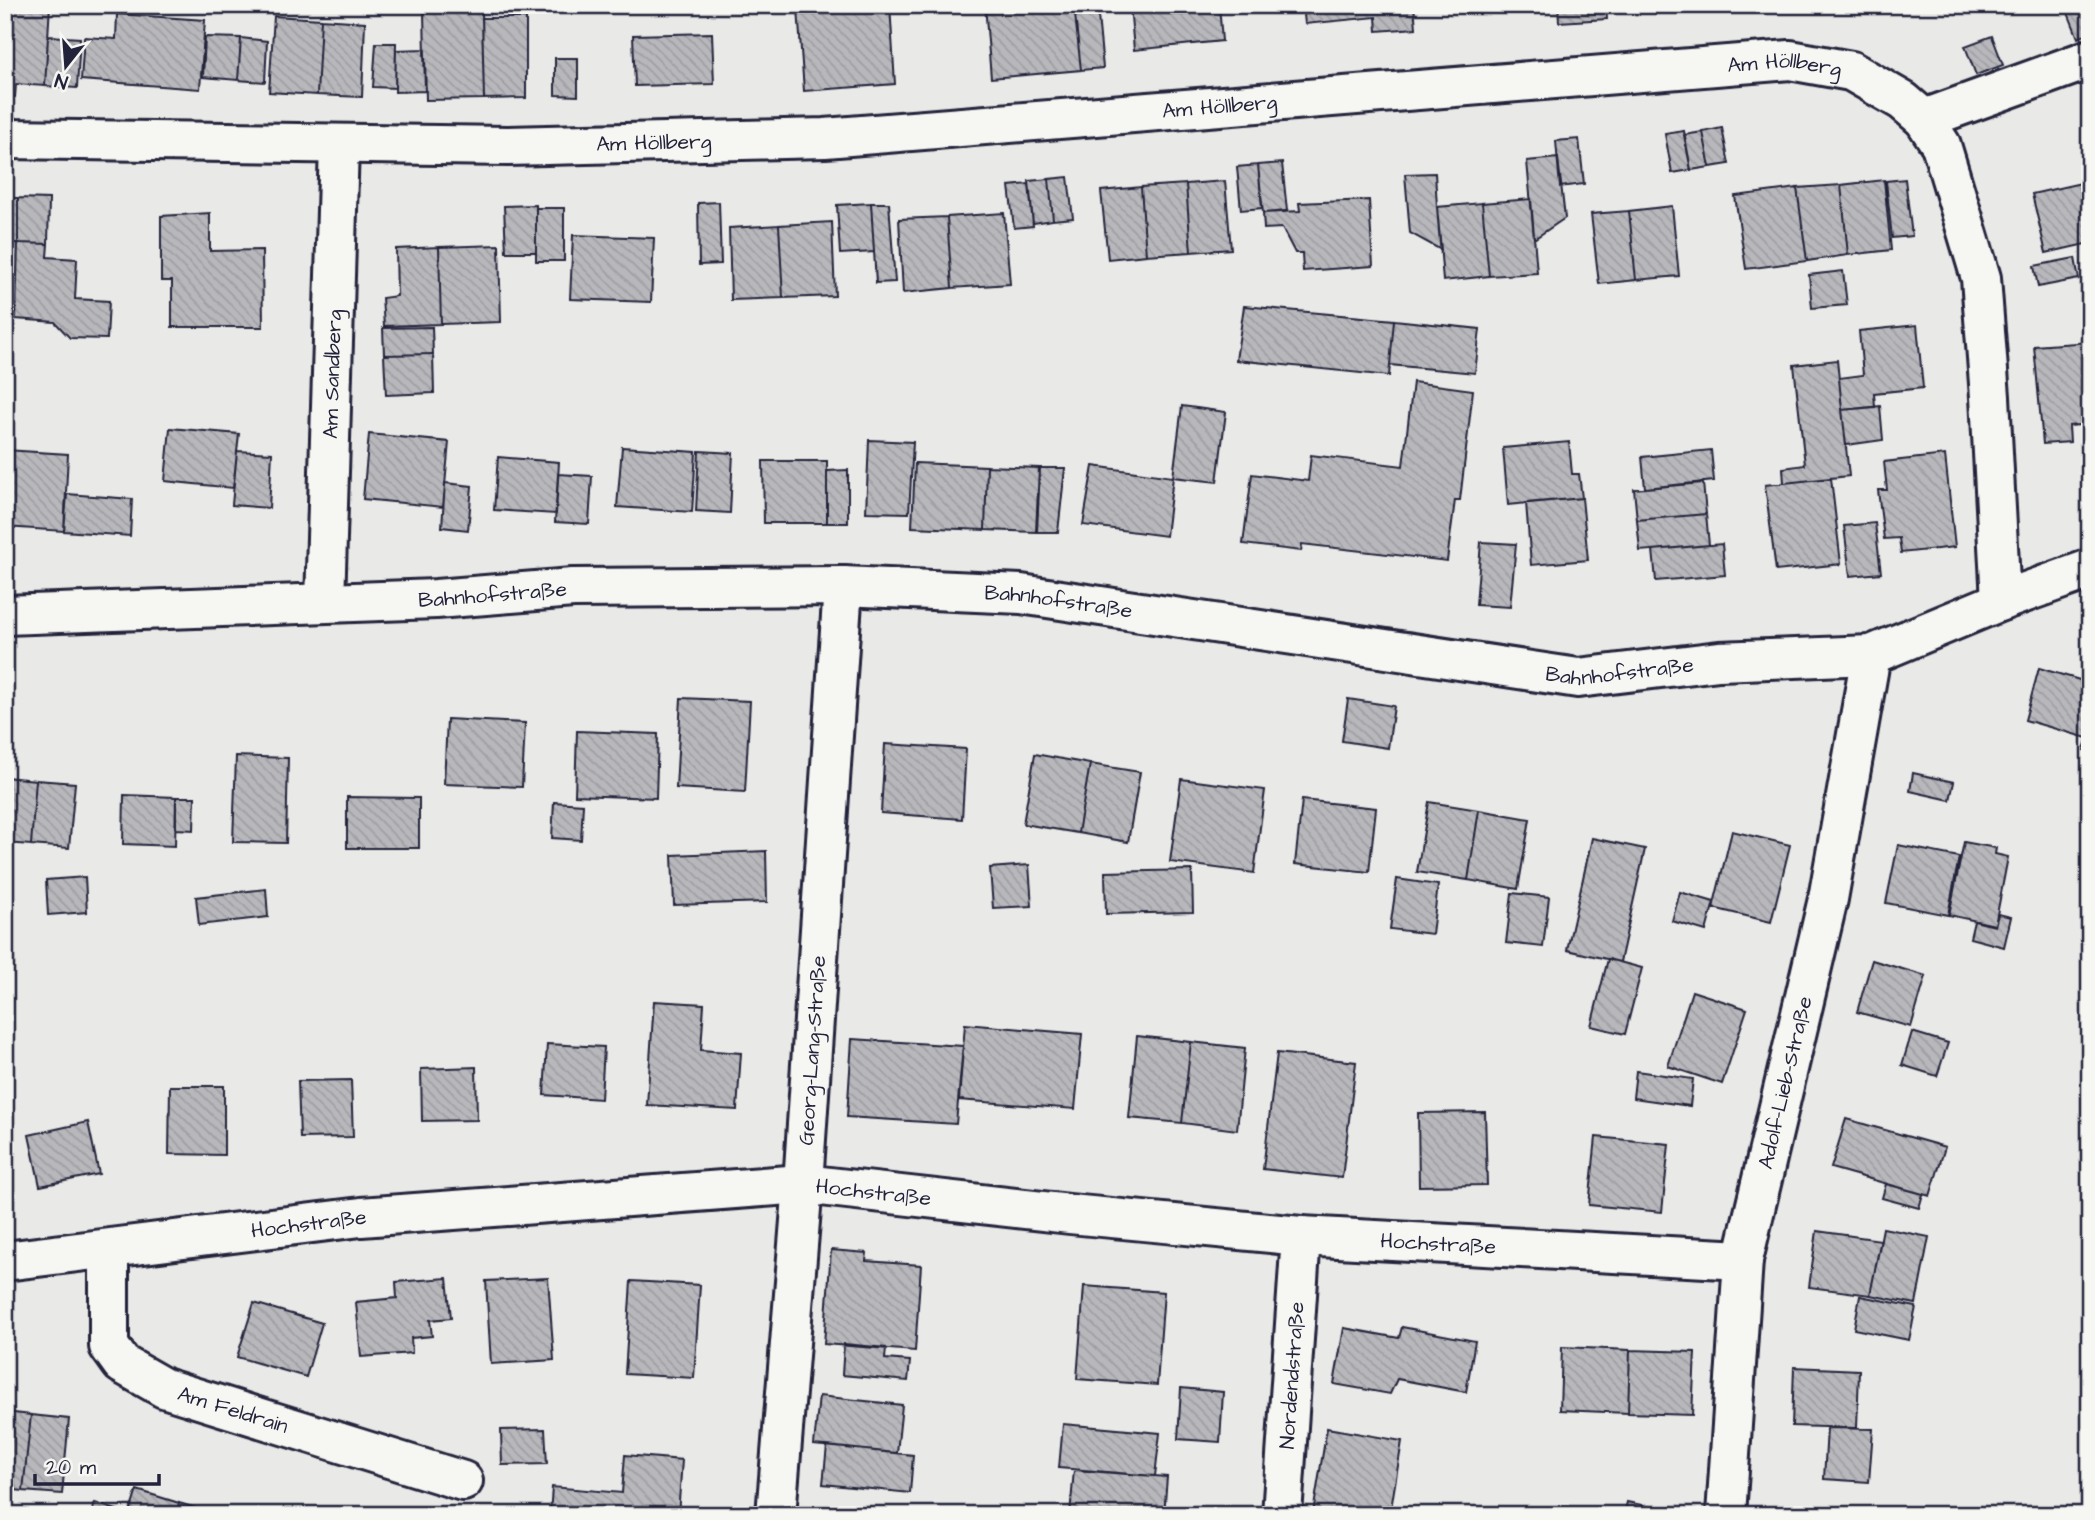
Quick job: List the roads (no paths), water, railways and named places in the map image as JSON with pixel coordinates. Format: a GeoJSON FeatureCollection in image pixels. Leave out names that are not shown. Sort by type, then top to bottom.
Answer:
{"type":"FeatureCollection","features":[{"type":"Feature","properties":{"kind":"street"},"geometry":{"type":"LineString","coordinates":[[1924,119],[2090,59]]}},
{"type":"Feature","properties":{"kind":"street","name":"Am Höllberg"},"geometry":{"type":"LineString","coordinates":[[5,139],[508,146],[825,138],[1790,60],[1851,71],[1903,101],[1924,119],[1941,145],[1981,278],[2001,601]]}},
{"type":"Feature","properties":{"kind":"street","name":"Am Sandberg"},"geometry":{"type":"LineString","coordinates":[[325,603],[338,145]]}},
{"type":"Feature","properties":{"kind":"street","name":"Bahnhofstraße"},"geometry":{"type":"LineString","coordinates":[[5,615],[436,599],[573,587],[843,586],[1021,594],[1578,678],[1720,661],[1871,655],[2001,601],[2090,569]]}},
{"type":"Feature","properties":{"kind":"street","name":"Georg-Lang-Straße"},"geometry":{"type":"LineString","coordinates":[[776,1515],[803,1184],[843,586]]}},
{"type":"Feature","properties":{"kind":"street","name":"Adolf-Lieb-Straße"},"geometry":{"type":"LineString","coordinates":[[1726,1515],[1743,1260],[1828,899],[1871,655]]}},
{"type":"Feature","properties":{"kind":"street","name":"Hochstraße"},"geometry":{"type":"LineString","coordinates":[[5,1261],[361,1217],[803,1184],[1070,1214],[1301,1236],[1743,1260]]}},
{"type":"Feature","properties":{"kind":"street","name":"Nordendstraße"},"geometry":{"type":"LineString","coordinates":[[1282,1515],[1301,1236]]}},
{"type":"Feature","properties":{"kind":"street","name":"Am Feldrain"},"geometry":{"type":"LineString","coordinates":[[109,1249],[109,1346],[122,1364],[164,1388],[463,1481]]}}]}
